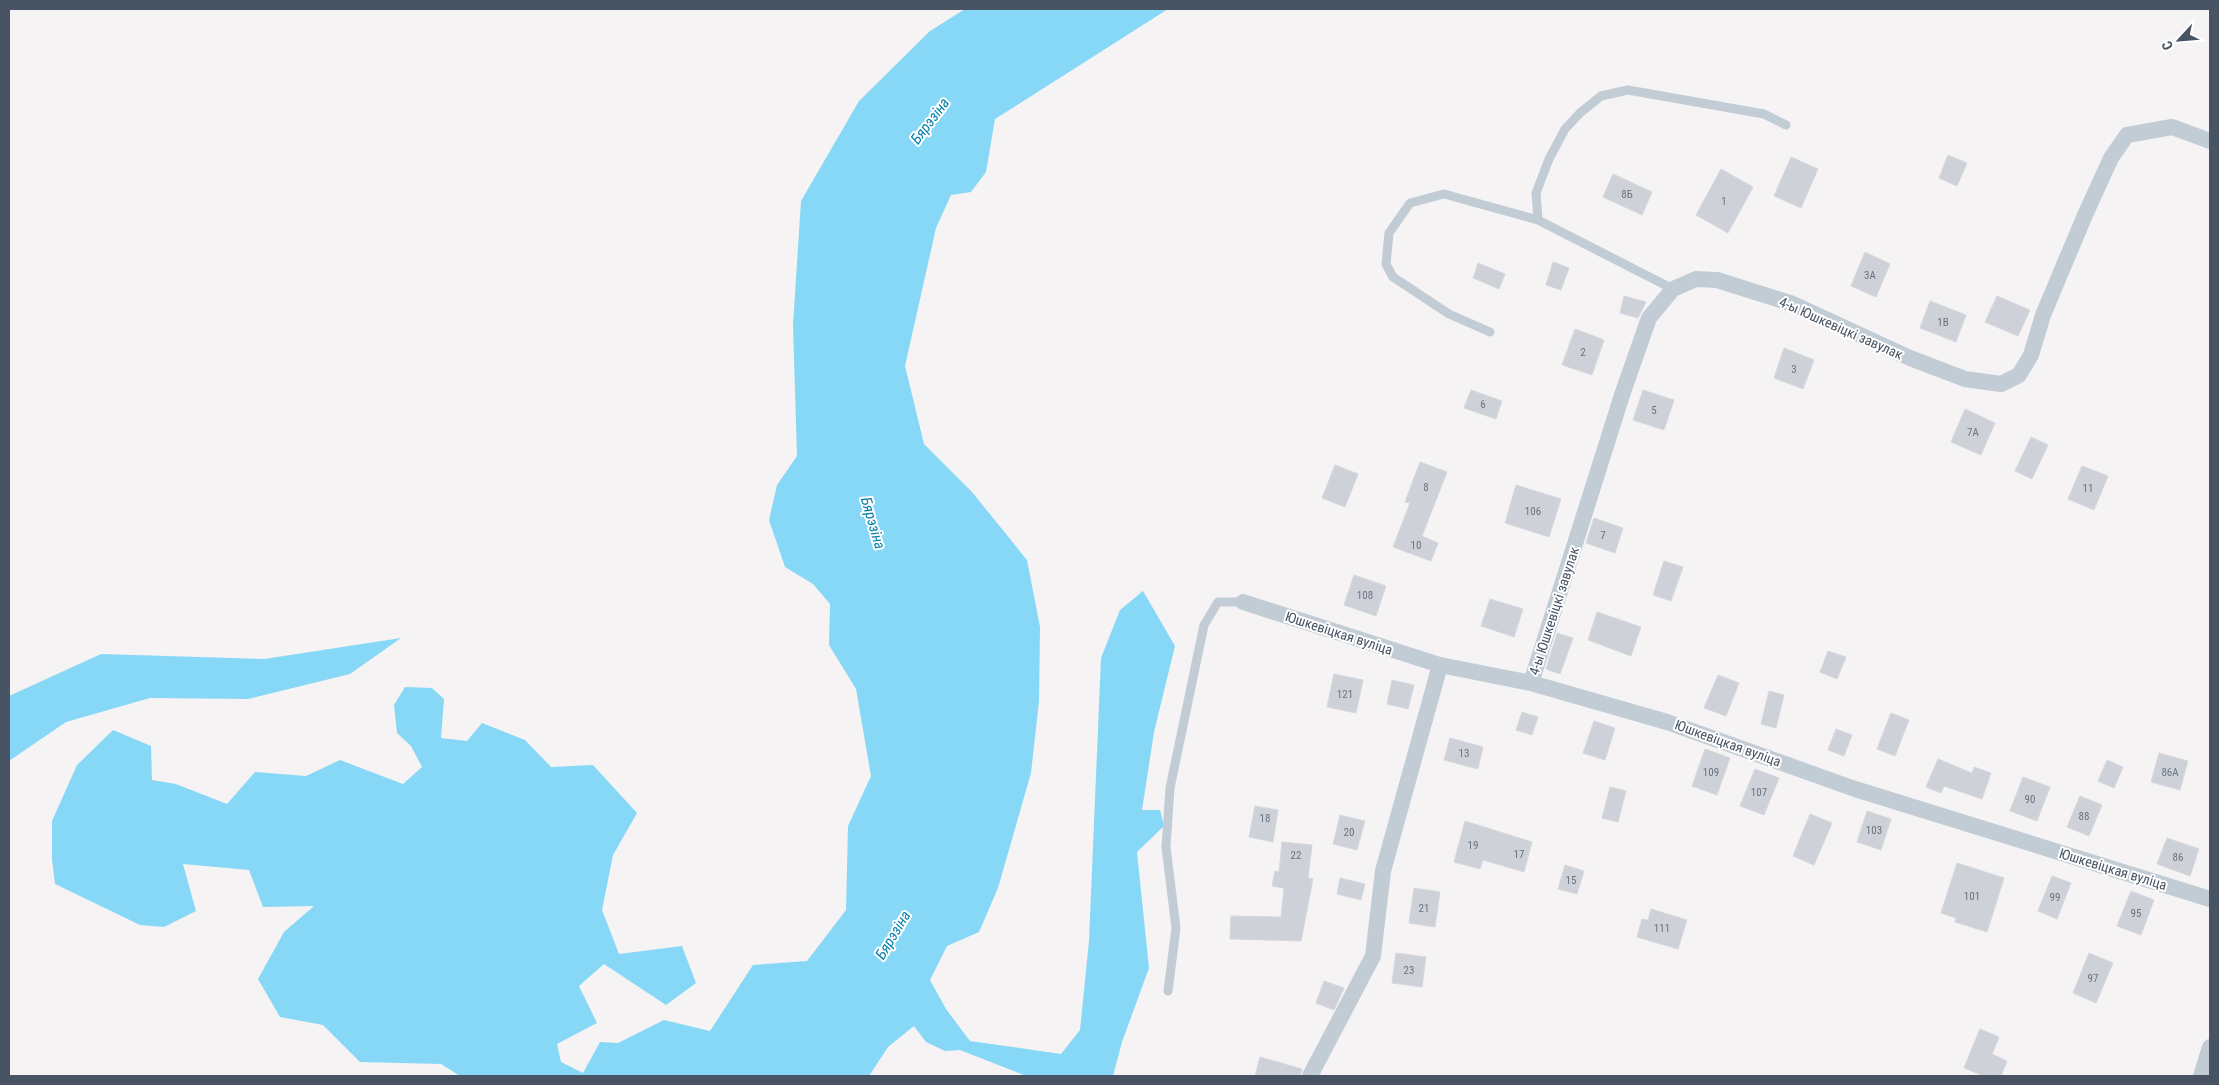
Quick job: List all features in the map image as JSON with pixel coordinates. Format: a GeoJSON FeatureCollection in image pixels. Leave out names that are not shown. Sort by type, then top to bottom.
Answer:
{"type":"FeatureCollection","features":[{"type":"Feature","properties":{"kind":"street","name":"4-ы Юшкевіцкі завулак"},"geometry":{"type":"LineString","coordinates":[[1531,683],[1626,382],[1650,318],[1673,289],[1696,279],[1717,280],[1793,304],[1910,358],[1965,379],[2001,384],[2019,374],[2031,355],[2043,315],[2085,215],[2111,158],[2128,134],[2172,127],[2210,141]]}},
{"type":"Feature","properties":{"kind":"street","name":"Юшкевіцкая вуліца"},"geometry":{"type":"LineString","coordinates":[[1243,602],[1440,665],[1531,683],[1667,722],[1855,789],[2210,899]]}},
{"type":"Feature","properties":{"kind":"street"},"geometry":{"type":"LineString","coordinates":[[1310,1076],[1373,956],[1383,871],[1440,665]]}},
{"type":"Feature","properties":{"kind":"street"},"geometry":{"type":"LineString","coordinates":[[2202,1076],[2210,1046]]}},
{"type":"Feature","properties":{"kind":"lane"},"geometry":{"type":"LineString","coordinates":[[1538,220],[1536,193],[1549,159],[1565,129],[1580,113],[1601,96],[1628,90],[1764,114],[1786,124]]}},
{"type":"Feature","properties":{"kind":"lane"},"geometry":{"type":"LineString","coordinates":[[1490,332],[1449,314],[1393,277],[1386,264],[1389,233],[1410,202],[1444,194],[1538,220],[1673,289]]}},
{"type":"Feature","properties":{"kind":"lane"},"geometry":{"type":"LineString","coordinates":[[1168,991],[1176,928],[1166,847],[1170,788],[1204,624],[1218,602],[1243,602]]}},
{"type":"Feature","properties":{"kind":"water","name":"Бярэзіна"},"geometry":{"type":"Polygon","coordinates":[[[965,9],[1168,9],[995,119],[986,172],[971,192],[951,195],[936,228],[905,366],[924,444],[972,492],[1027,560],[1040,627],[1039,701],[1031,773],[998,888],[979,932],[947,946],[930,980],[946,1009],[970,1041],[1061,1054],[1080,1030],[1089,941],[1101,658],[1120,610],[1143,591],[1175,646],[1154,732],[1142,810],[1160,810],[1164,826],[1137,852],[1149,968],[1122,1042],[1113,1076],[1026,1076],[960,1050],[945,1051],[926,1042],[914,1026],[888,1047],[869,1076],[460,1076],[441,1064],[360,1062],[323,1025],[280,1017],[258,979],[284,932],[314,906],[263,907],[249,870],[183,864],[196,911],[164,927],[140,925],[55,884],[52,859],[52,821],[77,765],[113,730],[151,746],[152,780],[176,784],[227,804],[255,772],[306,776],[340,760],[403,784],[422,767],[411,746],[397,733],[394,705],[405,687],[432,688],[444,699],[441,738],[467,741],[482,723],[525,740],[551,767],[593,765],[637,813],[613,855],[602,910],[619,954],[682,946],[696,983],[666,1005],[604,964],[579,986],[597,1023],[557,1044],[561,1062],[583,1073],[600,1042],[618,1043],[664,1020],[710,1031],[753,965],[807,961],[846,910],[848,826],[871,776],[856,689],[829,645],[830,604],[813,584],[785,567],[769,520],[777,485],[797,456],[793,325],[801,201],[859,101],[930,31],[965,9]]]}},
{"type":"Feature","properties":{"kind":"water"},"geometry":{"type":"Polygon","coordinates":[[[401,638],[350,674],[248,699],[150,698],[66,722],[9,761],[9,696],[101,654],[264,659],[401,638]]]}},
{"type":"Feature","properties":{"kind":"building"},"geometry":{"type":"Polygon","coordinates":[[[1948,155],[1967,163],[1957,186],[1939,178],[1948,155]]]}},
{"type":"Feature","properties":{"kind":"building"},"geometry":{"type":"Polygon","coordinates":[[[1791,157],[1818,169],[1801,208],[1774,196],[1791,157]]]}},
{"type":"Feature","properties":{"kind":"building"},"geometry":{"type":"Polygon","coordinates":[[[1721,169],[1753,187],[1728,233],[1696,215],[1721,169]]]}},
{"type":"Feature","properties":{"kind":"building"},"geometry":{"type":"Polygon","coordinates":[[[1613,174],[1652,192],[1642,215],[1603,197],[1613,174]]]}},
{"type":"Feature","properties":{"kind":"building"},"geometry":{"type":"Polygon","coordinates":[[[1865,252],[1890,264],[1876,297],[1851,286],[1865,252]]]}},
{"type":"Feature","properties":{"kind":"building"},"geometry":{"type":"Polygon","coordinates":[[[1553,262],[1569,268],[1561,290],[1546,285],[1553,262]]]}},
{"type":"Feature","properties":{"kind":"building"},"geometry":{"type":"Polygon","coordinates":[[[1478,263],[1505,274],[1499,289],[1473,278],[1478,263]]]}},
{"type":"Feature","properties":{"kind":"building"},"geometry":{"type":"Polygon","coordinates":[[[1624,296],[1646,302],[1638,318],[1620,313],[1624,296]]]}},
{"type":"Feature","properties":{"kind":"building"},"geometry":{"type":"Polygon","coordinates":[[[1997,296],[2030,310],[2018,336],[1985,322],[1997,296]]]}},
{"type":"Feature","properties":{"kind":"building"},"geometry":{"type":"Polygon","coordinates":[[[1930,301],[1966,315],[1956,342],[1920,328],[1930,301]]]}},
{"type":"Feature","properties":{"kind":"building"},"geometry":{"type":"Polygon","coordinates":[[[1575,329],[1604,340],[1592,375],[1562,365],[1575,329]]]}},
{"type":"Feature","properties":{"kind":"building"},"geometry":{"type":"Polygon","coordinates":[[[1784,348],[1814,360],[1803,389],[1774,378],[1784,348]]]}},
{"type":"Feature","properties":{"kind":"building"},"geometry":{"type":"Polygon","coordinates":[[[1471,390],[1502,401],[1496,419],[1464,408],[1471,390]]]}},
{"type":"Feature","properties":{"kind":"building"},"geometry":{"type":"Polygon","coordinates":[[[1643,390],[1674,400],[1664,430],[1633,420],[1643,390]]]}},
{"type":"Feature","properties":{"kind":"building"},"geometry":{"type":"Polygon","coordinates":[[[1965,409],[1995,423],[1981,455],[1951,442],[1965,409]]]}},
{"type":"Feature","properties":{"kind":"building"},"geometry":{"type":"Polygon","coordinates":[[[2031,437],[2048,445],[2032,479],[2015,471],[2031,437]]]}},
{"type":"Feature","properties":{"kind":"building"},"geometry":{"type":"Polygon","coordinates":[[[1420,462],[1447,472],[1422,536],[1438,543],[1431,561],[1393,547],[1410,503],[1405,502],[1420,462]]]}},
{"type":"Feature","properties":{"kind":"building"},"geometry":{"type":"Polygon","coordinates":[[[1335,465],[1358,474],[1345,507],[1322,498],[1335,465]]]}},
{"type":"Feature","properties":{"kind":"building"},"geometry":{"type":"Polygon","coordinates":[[[2082,466],[2108,476],[2094,510],[2068,499],[2082,466]]]}},
{"type":"Feature","properties":{"kind":"building"},"geometry":{"type":"Polygon","coordinates":[[[1516,485],[1561,499],[1549,537],[1505,523],[1516,485]]]}},
{"type":"Feature","properties":{"kind":"building"},"geometry":{"type":"Polygon","coordinates":[[[1594,518],[1623,528],[1615,553],[1586,543],[1594,518]]]}},
{"type":"Feature","properties":{"kind":"building"},"geometry":{"type":"Polygon","coordinates":[[[1664,561],[1683,567],[1671,601],[1653,595],[1664,561]]]}},
{"type":"Feature","properties":{"kind":"building"},"geometry":{"type":"Polygon","coordinates":[[[1354,575],[1386,586],[1376,616],[1344,605],[1354,575]]]}},
{"type":"Feature","properties":{"kind":"building"},"geometry":{"type":"Polygon","coordinates":[[[1490,599],[1523,609],[1514,637],[1481,626],[1490,599]]]}},
{"type":"Feature","properties":{"kind":"building"},"geometry":{"type":"Polygon","coordinates":[[[1597,612],[1641,627],[1631,656],[1588,640],[1597,612]]]}},
{"type":"Feature","properties":{"kind":"building"},"geometry":{"type":"Polygon","coordinates":[[[1557,633],[1573,638],[1560,674],[1546,669],[1557,633]]]}},
{"type":"Feature","properties":{"kind":"building"},"geometry":{"type":"Polygon","coordinates":[[[1828,651],[1846,657],[1837,679],[1820,672],[1828,651]]]}},
{"type":"Feature","properties":{"kind":"building"},"geometry":{"type":"Polygon","coordinates":[[[1334,674],[1363,680],[1356,713],[1327,707],[1334,674]]]}},
{"type":"Feature","properties":{"kind":"building"},"geometry":{"type":"Polygon","coordinates":[[[1718,675],[1739,683],[1726,716],[1704,708],[1718,675]]]}},
{"type":"Feature","properties":{"kind":"building"},"geometry":{"type":"Polygon","coordinates":[[[1392,680],[1414,685],[1408,709],[1387,704],[1392,680]]]}},
{"type":"Feature","properties":{"kind":"building"},"geometry":{"type":"Polygon","coordinates":[[[1769,691],[1784,695],[1776,728],[1761,724],[1769,691]]]}},
{"type":"Feature","properties":{"kind":"building"},"geometry":{"type":"Polygon","coordinates":[[[1522,712],[1538,717],[1532,735],[1516,730],[1522,712]]]}},
{"type":"Feature","properties":{"kind":"building"},"geometry":{"type":"Polygon","coordinates":[[[1891,713],[1909,720],[1895,756],[1877,749],[1891,713]]]}},
{"type":"Feature","properties":{"kind":"building"},"geometry":{"type":"Polygon","coordinates":[[[1594,721],[1615,728],[1605,760],[1583,753],[1594,721]]]}},
{"type":"Feature","properties":{"kind":"building"},"geometry":{"type":"Polygon","coordinates":[[[1836,729],[1852,735],[1844,756],[1828,750],[1836,729]]]}},
{"type":"Feature","properties":{"kind":"building"},"geometry":{"type":"Polygon","coordinates":[[[1450,738],[1483,747],[1478,769],[1444,760],[1450,738]]]}},
{"type":"Feature","properties":{"kind":"building"},"geometry":{"type":"Polygon","coordinates":[[[1705,749],[1730,758],[1717,795],[1692,786],[1705,749]]]}},
{"type":"Feature","properties":{"kind":"building"},"geometry":{"type":"Polygon","coordinates":[[[2159,753],[2188,761],[2180,790],[2151,782],[2159,753]]]}},
{"type":"Feature","properties":{"kind":"building"},"geometry":{"type":"Polygon","coordinates":[[[1938,759],[1972,773],[1974,767],[1991,773],[1982,799],[1944,786],[1941,793],[1926,787],[1938,759]]]}},
{"type":"Feature","properties":{"kind":"building"},"geometry":{"type":"Polygon","coordinates":[[[2107,760],[2123,767],[2114,788],[2098,781],[2107,760]]]}},
{"type":"Feature","properties":{"kind":"building"},"geometry":{"type":"Polygon","coordinates":[[[1755,769],[1779,778],[1764,815],[1740,806],[1755,769]]]}},
{"type":"Feature","properties":{"kind":"building"},"geometry":{"type":"Polygon","coordinates":[[[2023,777],[2050,787],[2037,821],[2010,811],[2023,777]]]}},
{"type":"Feature","properties":{"kind":"building"},"geometry":{"type":"Polygon","coordinates":[[[1610,787],[1626,791],[1618,822],[1602,818],[1610,787]]]}},
{"type":"Feature","properties":{"kind":"building"},"geometry":{"type":"Polygon","coordinates":[[[2080,796],[2102,805],[2089,836],[2067,827],[2080,796]]]}},
{"type":"Feature","properties":{"kind":"building"},"geometry":{"type":"Polygon","coordinates":[[[1255,806],[1278,810],[1273,842],[1249,837],[1255,806]]]}},
{"type":"Feature","properties":{"kind":"building"},"geometry":{"type":"Polygon","coordinates":[[[1867,811],[1891,819],[1881,850],[1857,842],[1867,811]]]}},
{"type":"Feature","properties":{"kind":"building"},"geometry":{"type":"Polygon","coordinates":[[[1810,814],[1832,823],[1814,865],[1793,856],[1810,814]]]}},
{"type":"Feature","properties":{"kind":"building"},"geometry":{"type":"Polygon","coordinates":[[[1340,815],[1365,821],[1357,850],[1333,844],[1340,815]]]}},
{"type":"Feature","properties":{"kind":"building"},"geometry":{"type":"Polygon","coordinates":[[[1465,821],[1532,842],[1524,872],[1483,860],[1480,869],[1454,862],[1465,821]]]}},
{"type":"Feature","properties":{"kind":"building"},"geometry":{"type":"Polygon","coordinates":[[[2167,838],[2199,849],[2190,876],[2157,864],[2167,838]]]}},
{"type":"Feature","properties":{"kind":"building"},"geometry":{"type":"Polygon","coordinates":[[[1282,842],[1312,845],[1308,878],[1313,879],[1301,941],[1230,939],[1231,916],[1281,917],[1284,888],[1272,886],[1275,871],[1279,872],[1282,842]]]}},
{"type":"Feature","properties":{"kind":"building"},"geometry":{"type":"Polygon","coordinates":[[[1957,863],[2004,878],[1987,932],[1955,922],[1956,918],[1941,913],[1957,863]]]}},
{"type":"Feature","properties":{"kind":"building"},"geometry":{"type":"Polygon","coordinates":[[[1565,865],[1584,871],[1577,894],[1558,889],[1565,865]]]}},
{"type":"Feature","properties":{"kind":"building"},"geometry":{"type":"Polygon","coordinates":[[[2052,876],[2071,883],[2057,919],[2038,911],[2052,876]]]}},
{"type":"Feature","properties":{"kind":"building"},"geometry":{"type":"Polygon","coordinates":[[[1340,878],[1365,884],[1361,900],[1337,894],[1340,878]]]}},
{"type":"Feature","properties":{"kind":"building"},"geometry":{"type":"Polygon","coordinates":[[[1414,888],[1440,892],[1435,927],[1409,923],[1414,888]]]}},
{"type":"Feature","properties":{"kind":"building"},"geometry":{"type":"Polygon","coordinates":[[[2131,891],[2154,900],[2141,935],[2117,926],[2131,891]]]}},
{"type":"Feature","properties":{"kind":"building"},"geometry":{"type":"Polygon","coordinates":[[[1651,909],[1687,920],[1678,949],[1637,937],[1642,919],[1648,920],[1651,909]]]}},
{"type":"Feature","properties":{"kind":"building"},"geometry":{"type":"Polygon","coordinates":[[[1396,953],[1426,957],[1422,987],[1392,983],[1396,953]]]}},
{"type":"Feature","properties":{"kind":"building"},"geometry":{"type":"Polygon","coordinates":[[[2089,953],[2113,963],[2096,1003],[2073,993],[2089,953]]]}},
{"type":"Feature","properties":{"kind":"building"},"geometry":{"type":"Polygon","coordinates":[[[1324,981],[1344,988],[1334,1010],[1316,1003],[1324,981]]]}},
{"type":"Feature","properties":{"kind":"building"},"geometry":{"type":"Polygon","coordinates":[[[1980,1029],[1999,1037],[1992,1054],[2007,1061],[2001,1076],[1984,1076],[1964,1068],[1980,1029]]]}},
{"type":"Feature","properties":{"kind":"building"},"geometry":{"type":"Polygon","coordinates":[[[1260,1057],[1302,1069],[1300,1076],[1255,1076],[1260,1057]]]}}]}
